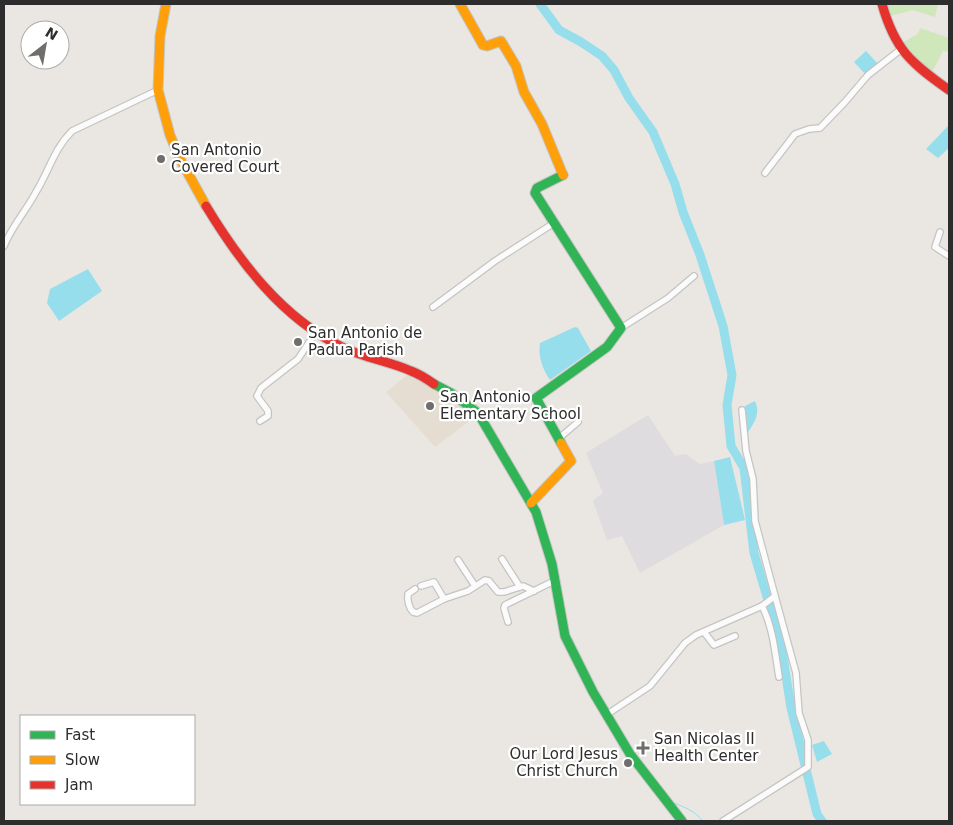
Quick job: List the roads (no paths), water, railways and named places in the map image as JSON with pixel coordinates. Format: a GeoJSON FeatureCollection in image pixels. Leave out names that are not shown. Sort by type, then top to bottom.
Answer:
{"type":"FeatureCollection","features":[{"type":"Feature","properties":{"kind":"street"},"geometry":{"type":"LineString","coordinates":[[166,4],[160,36],[158,90],[170,135],[179,156],[191,181],[222,232],[254,275],[280,304],[316,332],[343,348],[411,371],[451,393],[478,414],[536,512],[548,553],[565,636],[593,692],[630,754],[682,821]]}},
{"type":"Feature","properties":{"kind":"street"},"geometry":{"type":"LineString","coordinates":[[460,4],[484,46],[501,41],[516,66],[524,92],[542,124],[563,170],[563,176],[535,190],[535,194],[621,328]]}},
{"type":"Feature","properties":{"kind":"street"},"geometry":{"type":"LineString","coordinates":[[882,4],[887,26],[900,50],[915,66],[949,90]]}},
{"type":"Feature","properties":{"kind":"street"},"geometry":{"type":"LineString","coordinates":[[765,173],[795,134],[809,129],[820,128],[868,75],[900,50]]}},
{"type":"Feature","properties":{"kind":"street"},"geometry":{"type":"LineString","coordinates":[[4,246],[16,221],[37,191],[61,142],[72,131],[158,90]]}},
{"type":"Feature","properties":{"kind":"street"},"geometry":{"type":"LineString","coordinates":[[433,307],[495,261],[554,223]]}},
{"type":"Feature","properties":{"kind":"street"},"geometry":{"type":"LineString","coordinates":[[940,232],[935,247],[949,256]]}},
{"type":"Feature","properties":{"kind":"street"},"geometry":{"type":"LineString","coordinates":[[531,503],[570,461],[536,398],[608,347],[621,328],[668,298],[694,276]]}},
{"type":"Feature","properties":{"kind":"street"},"geometry":{"type":"LineString","coordinates":[[260,421],[268,416],[268,411],[257,396],[261,388],[298,359],[316,332]]}},
{"type":"Feature","properties":{"kind":"street"},"geometry":{"type":"LineString","coordinates":[[723,821],[808,767],[808,740],[799,713],[796,673],[755,521],[753,478],[746,451],[742,410]]}},
{"type":"Feature","properties":{"kind":"street"},"geometry":{"type":"LineString","coordinates":[[558,439],[578,422]]}},
{"type":"Feature","properties":{"kind":"street"},"geometry":{"type":"LineString","coordinates":[[502,559],[520,587]]}},
{"type":"Feature","properties":{"kind":"street"},"geometry":{"type":"LineString","coordinates":[[458,560],[475,586]]}},
{"type":"Feature","properties":{"kind":"street"},"geometry":{"type":"LineString","coordinates":[[444,599],[434,582],[410,592],[407,597],[410,609],[417,613],[444,599],[468,591],[485,580],[489,581],[498,592],[527,586],[534,591]]}},
{"type":"Feature","properties":{"kind":"street"},"geometry":{"type":"LineString","coordinates":[[508,622],[504,608],[505,605],[554,582]]}},
{"type":"Feature","properties":{"kind":"street"},"geometry":{"type":"LineString","coordinates":[[606,715],[650,686],[685,644],[696,635],[764,604],[774,597]]}},
{"type":"Feature","properties":{"kind":"street"},"geometry":{"type":"LineString","coordinates":[[764,604],[772,634],[779,677]]}},
{"type":"Feature","properties":{"kind":"street"},"geometry":{"type":"LineString","coordinates":[[704,632],[714,645],[735,636]]}},
{"type":"Feature","properties":{"kind":"water"},"geometry":{"type":"Polygon","coordinates":[[[866,51],[878,64],[866,75],[854,62],[866,51]]]}},
{"type":"Feature","properties":{"kind":"water"},"geometry":{"type":"Polygon","coordinates":[[[949,125],[949,148],[938,158],[926,149],[949,125]]]}},
{"type":"Feature","properties":{"kind":"water"},"geometry":{"type":"Polygon","coordinates":[[[88,269],[102,291],[59,321],[47,303],[50,289],[88,269]]]}},
{"type":"Feature","properties":{"kind":"water"},"geometry":{"type":"Polygon","coordinates":[[[575,327],[578,328],[591,351],[550,380],[541,362],[540,343],[575,327]]]}},
{"type":"Feature","properties":{"kind":"water"},"geometry":{"type":"Polygon","coordinates":[[[755,401],[757,414],[747,434],[745,406],[755,401]]]}},
{"type":"Feature","properties":{"kind":"water"},"geometry":{"type":"Polygon","coordinates":[[[730,457],[745,520],[724,525],[714,461],[730,457]]]}},
{"type":"Feature","properties":{"kind":"water"},"geometry":{"type":"Polygon","coordinates":[[[824,741],[832,754],[817,762],[812,745],[824,741]]]}},
{"type":"Feature","properties":{"kind":"waterway"},"geometry":{"type":"LineString","coordinates":[[540,4],[559,30],[602,56],[614,70],[629,98],[653,132],[675,184],[683,212],[700,255],[723,326],[732,375],[727,405],[731,446],[744,468],[754,553],[781,644],[791,708],[817,814],[822,821]]}},
{"type":"Feature","properties":{"kind":"waterway"},"geometry":{"type":"LineString","coordinates":[[674,803],[690,810],[703,821]]}},
{"type":"Feature","properties":{"kind":"place","name":"San Antonio Covered Court"},"geometry":{"type":"Point","coordinates":[161,159]}},
{"type":"Feature","properties":{"kind":"place","name":"San Antonio de Padua Parish"},"geometry":{"type":"Point","coordinates":[298,342]}},
{"type":"Feature","properties":{"kind":"place","name":"San Antonio Elementary School"},"geometry":{"type":"Point","coordinates":[430,406]}},
{"type":"Feature","properties":{"kind":"place","name":"San Nicolas II Health Center"},"geometry":{"type":"Point","coordinates":[643,748]}},
{"type":"Feature","properties":{"kind":"place","name":"Our Lord Jesus Christ Church"},"geometry":{"type":"Point","coordinates":[628,763]}}]}
